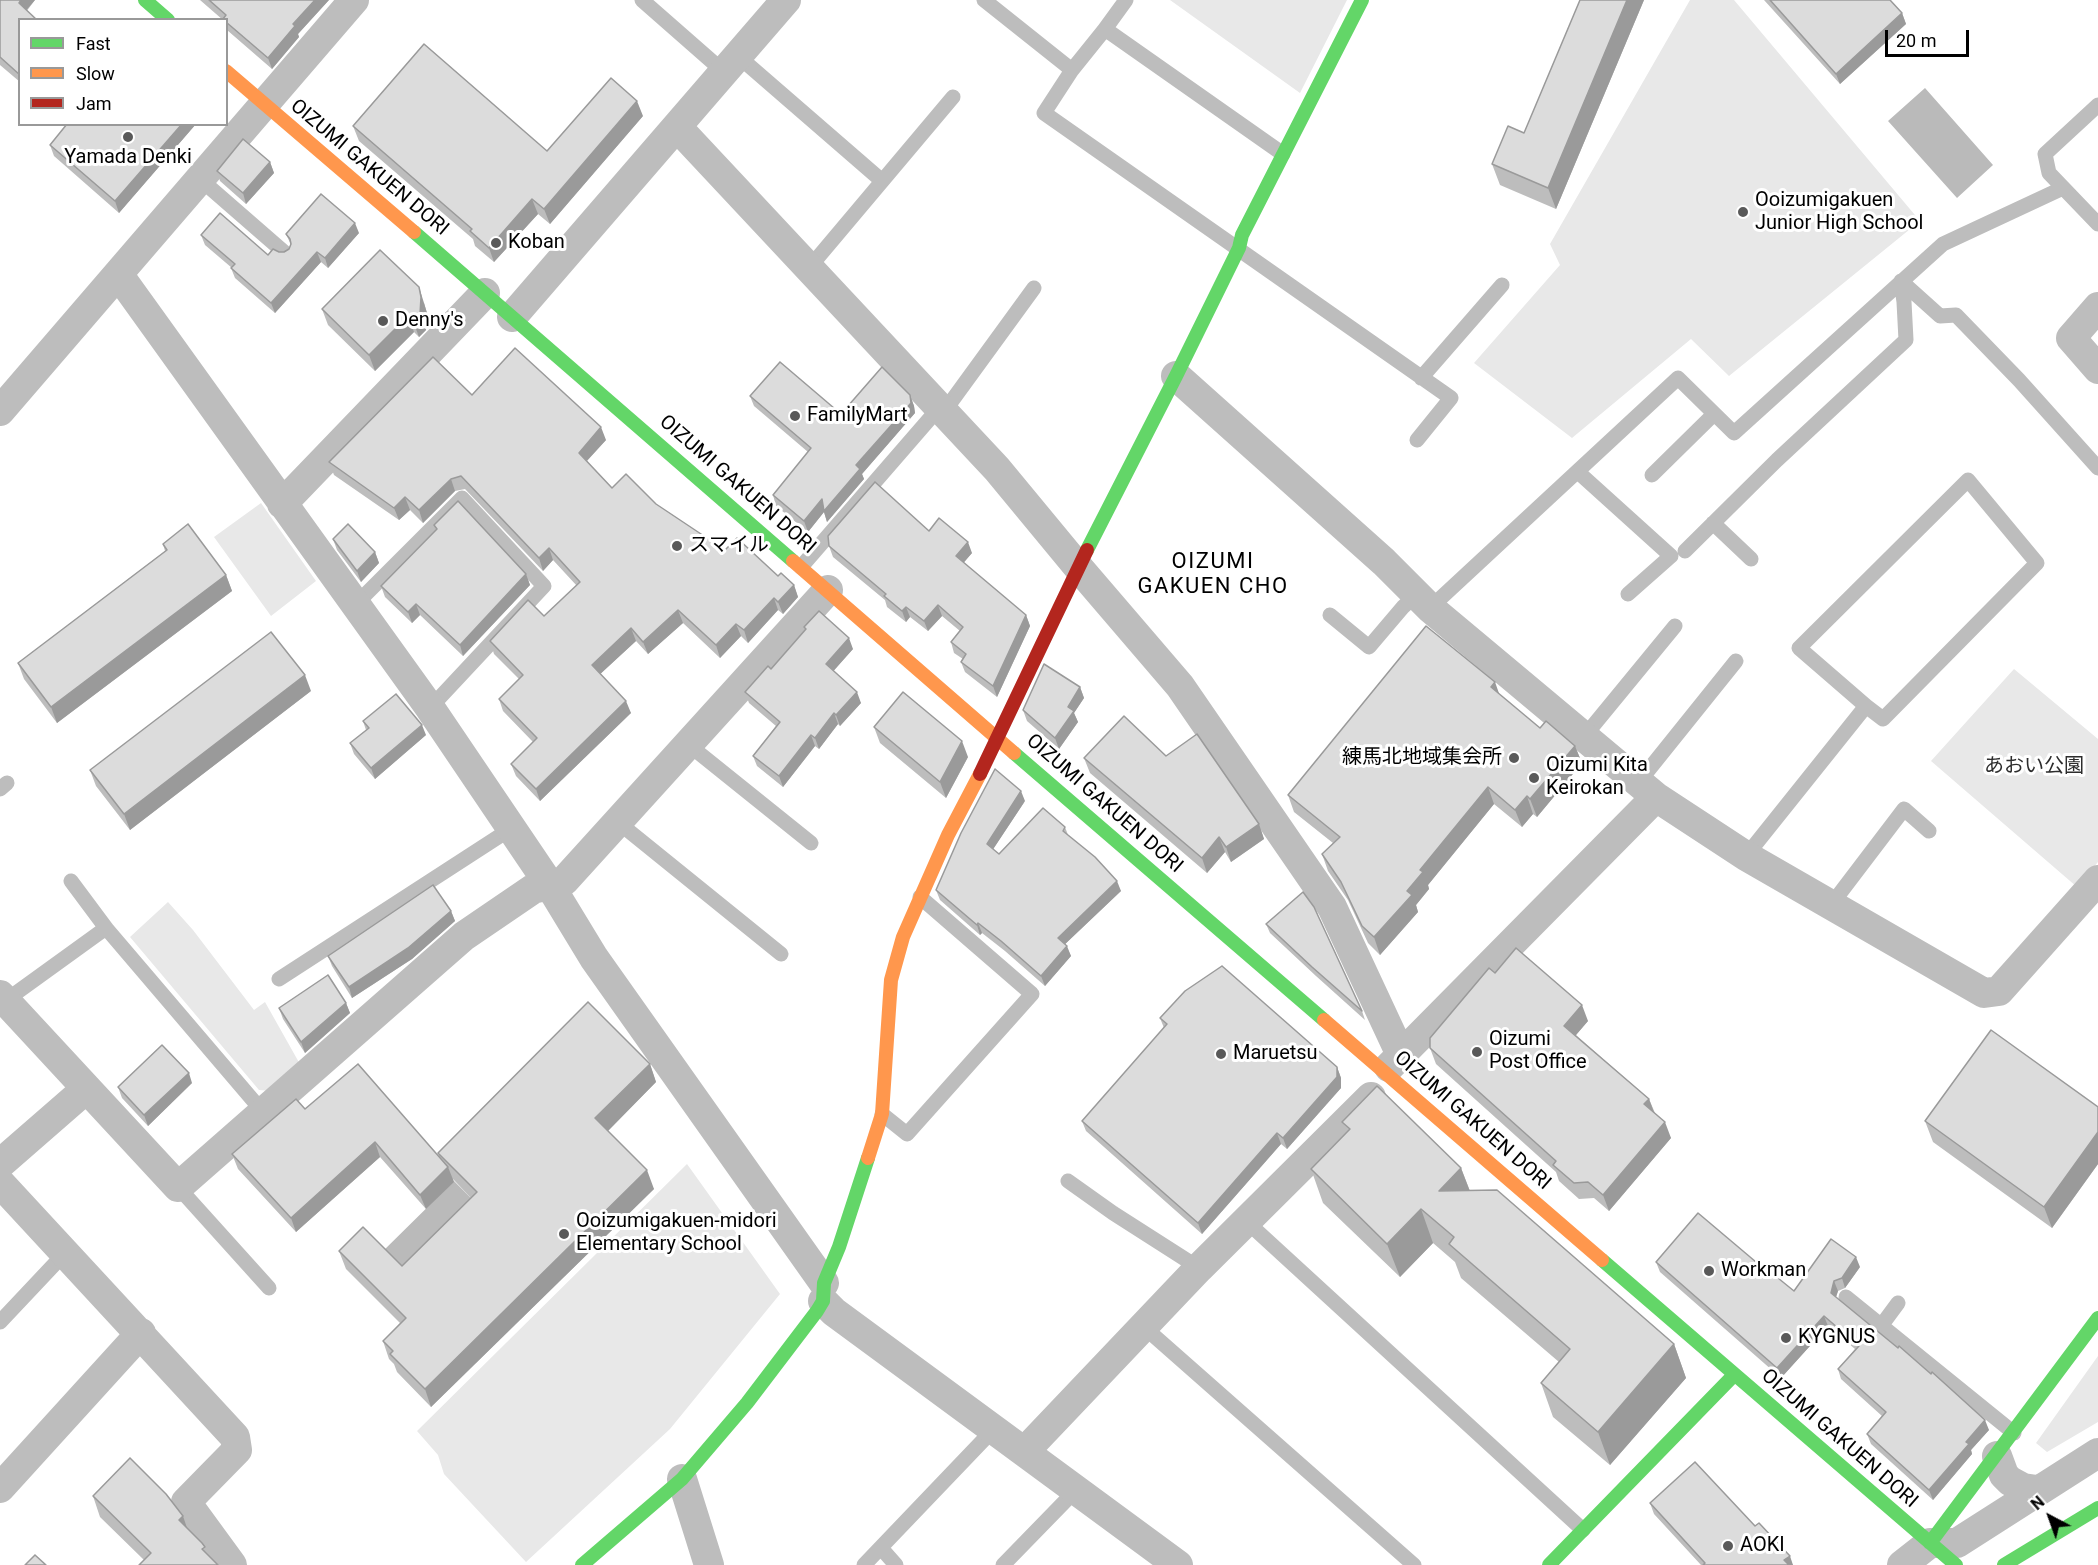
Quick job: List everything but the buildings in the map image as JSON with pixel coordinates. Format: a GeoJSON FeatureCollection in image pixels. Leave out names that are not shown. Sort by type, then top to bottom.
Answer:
{"type":"FeatureCollection","features":[{"type":"Feature","properties":{"kind":"main road"},"geometry":{"type":"LineString","coordinates":[[145,0],[166,18]]}},
{"type":"Feature","properties":{"kind":"main road"},"geometry":{"type":"LineString","coordinates":[[582,1565],[682,1479],[747,1403],[817,1311],[882,1114],[891,980],[903,937],[948,835],[998,739],[1078,567],[1176,376],[1239,248],[1242,235],[1362,0]]}},
{"type":"Feature","properties":{"kind":"main road","name":"OIZUMI GAKUEN DORI"},"geometry":{"type":"LineString","coordinates":[[228,73],[998,739],[1392,1068],[1734,1375],[1956,1565]]}},
{"type":"Feature","properties":{"kind":"main road"},"geometry":{"type":"LineString","coordinates":[[1930,1543],[2098,1318]]}},
{"type":"Feature","properties":{"kind":"main road"},"geometry":{"type":"LineString","coordinates":[[1549,1565],[1734,1375]]}},
{"type":"Feature","properties":{"kind":"main road"},"geometry":{"type":"LineString","coordinates":[[2004,1565],[2098,1508]]}},
{"type":"Feature","properties":{"kind":"street"},"geometry":{"type":"LineString","coordinates":[[0,411],[354,0]]}},
{"type":"Feature","properties":{"kind":"street"},"geometry":{"type":"LineString","coordinates":[[512,317],[786,0]]}},
{"type":"Feature","properties":{"kind":"street"},"geometry":{"type":"LineString","coordinates":[[677,127],[997,469],[1179,686],[1332,907],[1392,1068]]}},
{"type":"Feature","properties":{"kind":"street"},"geometry":{"type":"LineString","coordinates":[[118,274],[430,708],[549,884],[594,958],[824,1292],[834,1312],[1178,1565]]}},
{"type":"Feature","properties":{"kind":"street"},"geometry":{"type":"LineString","coordinates":[[282,504],[485,293]]}},
{"type":"Feature","properties":{"kind":"street"},"geometry":{"type":"LineString","coordinates":[[2098,307],[2071,338],[2098,369]]}},
{"type":"Feature","properties":{"kind":"street"},"geometry":{"type":"LineString","coordinates":[[1176,376],[1383,562],[1423,602],[1647,790],[1746,856],[1984,993],[1999,991],[2098,880]]}},
{"type":"Feature","properties":{"kind":"street"},"geometry":{"type":"LineString","coordinates":[[3,998],[178,1187],[464,936],[533,890],[564,881],[828,590]]}},
{"type":"Feature","properties":{"kind":"street"},"geometry":{"type":"LineString","coordinates":[[1025,1451],[1392,1068],[1647,790]]}},
{"type":"Feature","properties":{"kind":"street"},"geometry":{"type":"LineString","coordinates":[[0,1164],[86,1089]]}},
{"type":"Feature","properties":{"kind":"street"},"geometry":{"type":"LineString","coordinates":[[0,1183],[236,1437],[237,1450],[186,1502],[232,1565]]}},
{"type":"Feature","properties":{"kind":"street"},"geometry":{"type":"LineString","coordinates":[[0,1488],[141,1333]]}},
{"type":"Feature","properties":{"kind":"street"},"geometry":{"type":"LineString","coordinates":[[2005,1444],[2004,1475],[2023,1488],[2037,1490]]}},
{"type":"Feature","properties":{"kind":"street"},"geometry":{"type":"LineString","coordinates":[[1902,1565],[1930,1543],[1957,1542],[2098,1453]]}},
{"type":"Feature","properties":{"kind":"street"},"geometry":{"type":"LineString","coordinates":[[682,1479],[709,1565]]}},
{"type":"Feature","properties":{"kind":"lane"},"geometry":{"type":"LineString","coordinates":[[642,0],[731,64],[881,180]]}},
{"type":"Feature","properties":{"kind":"lane"},"geometry":{"type":"LineString","coordinates":[[984,0],[1072,70]]}},
{"type":"Feature","properties":{"kind":"lane"},"geometry":{"type":"LineString","coordinates":[[1126,0],[1072,70],[1044,113],[1450,398],[1417,440]]}},
{"type":"Feature","properties":{"kind":"lane"},"geometry":{"type":"LineString","coordinates":[[1105,29],[1283,154]]}},
{"type":"Feature","properties":{"kind":"lane"},"geometry":{"type":"LineString","coordinates":[[808,268],[953,97]]}},
{"type":"Feature","properties":{"kind":"lane"},"geometry":{"type":"LineString","coordinates":[[2098,105],[2044,154],[2049,173],[2098,224]]}},
{"type":"Feature","properties":{"kind":"lane"},"geometry":{"type":"LineString","coordinates":[[200,179],[285,253]]}},
{"type":"Feature","properties":{"kind":"lane"},"geometry":{"type":"LineString","coordinates":[[1330,615],[1369,647],[1403,607],[1423,602],[1578,472],[1678,378],[1734,433],[1942,244],[2063,188]]}},
{"type":"Feature","properties":{"kind":"lane"},"geometry":{"type":"LineString","coordinates":[[1901,281],[1940,316],[1956,315],[2019,380],[2098,468]]}},
{"type":"Feature","properties":{"kind":"lane"},"geometry":{"type":"LineString","coordinates":[[1685,551],[1777,460],[1906,340],[1901,281]]}},
{"type":"Feature","properties":{"kind":"lane"},"geometry":{"type":"LineString","coordinates":[[1420,378],[1502,285]]}},
{"type":"Feature","properties":{"kind":"lane"},"geometry":{"type":"LineString","coordinates":[[801,567],[932,416],[951,402],[1034,288]]}},
{"type":"Feature","properties":{"kind":"lane"},"geometry":{"type":"LineString","coordinates":[[1652,475],[1714,414]]}},
{"type":"Feature","properties":{"kind":"lane"},"geometry":{"type":"LineString","coordinates":[[1578,472],[1671,556],[1628,594]]}},
{"type":"Feature","properties":{"kind":"lane"},"geometry":{"type":"LineString","coordinates":[[1968,480],[2037,562],[1883,719],[1866,706],[1799,648],[1968,480]]}},
{"type":"Feature","properties":{"kind":"lane"},"geometry":{"type":"LineString","coordinates":[[355,605],[462,498],[544,586],[430,708]]}},
{"type":"Feature","properties":{"kind":"lane"},"geometry":{"type":"LineString","coordinates":[[1713,523],[1751,559]]}},
{"type":"Feature","properties":{"kind":"lane"},"geometry":{"type":"LineString","coordinates":[[1583,738],[1674,626]]}},
{"type":"Feature","properties":{"kind":"lane"},"geometry":{"type":"LineString","coordinates":[[1647,790],[1736,661]]}},
{"type":"Feature","properties":{"kind":"lane"},"geometry":{"type":"LineString","coordinates":[[1746,856],[1866,706]]}},
{"type":"Feature","properties":{"kind":"lane"},"geometry":{"type":"LineString","coordinates":[[689,745],[811,843]]}},
{"type":"Feature","properties":{"kind":"lane"},"geometry":{"type":"LineString","coordinates":[[1831,905],[1904,809],[1929,831]]}},
{"type":"Feature","properties":{"kind":"lane"},"geometry":{"type":"LineString","coordinates":[[619,823],[781,954]]}},
{"type":"Feature","properties":{"kind":"lane"},"geometry":{"type":"LineString","coordinates":[[279,979],[512,828]]}},
{"type":"Feature","properties":{"kind":"lane"},"geometry":{"type":"LineString","coordinates":[[71,881],[106,928],[263,1112]]}},
{"type":"Feature","properties":{"kind":"lane"},"geometry":{"type":"LineString","coordinates":[[882,1114],[907,1134],[1032,994],[920,897]]}},
{"type":"Feature","properties":{"kind":"lane"},"geometry":{"type":"LineString","coordinates":[[3,998],[106,928]]}},
{"type":"Feature","properties":{"kind":"lane"},"geometry":{"type":"LineString","coordinates":[[1068,1181],[1199,1268]]}},
{"type":"Feature","properties":{"kind":"lane"},"geometry":{"type":"LineString","coordinates":[[178,1187],[269,1288]]}},
{"type":"Feature","properties":{"kind":"lane"},"geometry":{"type":"LineString","coordinates":[[1246,1221],[1583,1530]]}},
{"type":"Feature","properties":{"kind":"lane"},"geometry":{"type":"LineString","coordinates":[[0,1322],[65,1253]]}},
{"type":"Feature","properties":{"kind":"lane"},"geometry":{"type":"LineString","coordinates":[[1846,1298],[1881,1326],[2005,1444]]}},
{"type":"Feature","properties":{"kind":"lane"},"geometry":{"type":"LineString","coordinates":[[1881,1326],[1898,1303]]}},
{"type":"Feature","properties":{"kind":"lane"},"geometry":{"type":"LineString","coordinates":[[1143,1326],[1414,1565]]}},
{"type":"Feature","properties":{"kind":"lane"},"geometry":{"type":"LineString","coordinates":[[864,1565],[994,1429]]}},
{"type":"Feature","properties":{"kind":"lane"},"geometry":{"type":"LineString","coordinates":[[1003,1565],[1077,1490]]}},
{"type":"Feature","properties":{"kind":"lane"},"geometry":{"type":"LineString","coordinates":[[881,1548],[896,1565]]}},
{"type":"Feature","properties":{"kind":"green space"},"geometry":{"type":"Polygon","coordinates":[[[1170,0],[1347,0],[1300,93],[1170,0]]]}},
{"type":"Feature","properties":{"kind":"green space"},"geometry":{"type":"Polygon","coordinates":[[[1690,0],[1734,0],[1920,221],[1729,376],[1691,339],[1572,438],[1474,363],[1560,265],[1550,244],[1690,0]]]}},
{"type":"Feature","properties":{"kind":"green space"},"geometry":{"type":"Polygon","coordinates":[[[261,503],[316,581],[271,616],[214,537],[261,503]]]}},
{"type":"Feature","properties":{"kind":"green space","name":"あおい公園"},"geometry":{"type":"Polygon","coordinates":[[[2014,669],[2098,739],[2098,862],[2077,887],[1931,761],[2014,669]]]}},
{"type":"Feature","properties":{"kind":"green space"},"geometry":{"type":"Polygon","coordinates":[[[168,902],[193,930],[254,1010],[265,1002],[301,1066],[272,1091],[259,1090],[130,937],[168,902]]]}},
{"type":"Feature","properties":{"kind":"green space"},"geometry":{"type":"Polygon","coordinates":[[[687,1164],[780,1294],[670,1429],[526,1562],[444,1474],[438,1455],[417,1431],[687,1164]]]}},
{"type":"Feature","properties":{"kind":"green space"},"geometry":{"type":"Polygon","coordinates":[[[2098,1356],[2098,1422],[2047,1452],[2036,1443],[2098,1356]]]}},
{"type":"Feature","properties":{"kind":"shaded area"},"geometry":{"type":"Polygon","coordinates":[[[1925,88],[1993,165],[1957,198],[1888,121],[1925,88]]]}},
{"type":"Feature","properties":{"kind":"shaded area"},"geometry":{"type":"Polygon","coordinates":[[[454,1181],[484,1211],[409,1284],[379,1255],[454,1181]]]}},
{"type":"Feature","properties":{"kind":"traffic: fast"},"geometry":{"type":"LineString","coordinates":[[145,0],[166,18]]}},
{"type":"Feature","properties":{"kind":"traffic: fast"},"geometry":{"type":"LineString","coordinates":[[1087,550],[1239,248],[1242,235],[1362,0]]}},
{"type":"Feature","properties":{"kind":"traffic: fast"},"geometry":{"type":"LineString","coordinates":[[414,232],[793,561]]}},
{"type":"Feature","properties":{"kind":"traffic: fast"},"geometry":{"type":"LineString","coordinates":[[1014,753],[1324,1020]]}},
{"type":"Feature","properties":{"kind":"traffic: fast"},"geometry":{"type":"LineString","coordinates":[[582,1565],[682,1479],[747,1403],[817,1311],[823,1301],[824,1283],[839,1247],[868,1158]]}},
{"type":"Feature","properties":{"kind":"traffic: fast"},"geometry":{"type":"LineString","coordinates":[[1602,1260],[1956,1565]]}},
{"type":"Feature","properties":{"kind":"traffic: fast"},"geometry":{"type":"LineString","coordinates":[[1930,1543],[2098,1318]]}},
{"type":"Feature","properties":{"kind":"traffic: fast"},"geometry":{"type":"LineString","coordinates":[[1549,1565],[1734,1375]]}},
{"type":"Feature","properties":{"kind":"traffic: fast"},"geometry":{"type":"LineString","coordinates":[[2004,1565],[2098,1508]]}},
{"type":"Feature","properties":{"kind":"traffic: slow"},"geometry":{"type":"LineString","coordinates":[[228,73],[414,232]]}},
{"type":"Feature","properties":{"kind":"traffic: slow"},"geometry":{"type":"LineString","coordinates":[[793,561],[1014,753]]}},
{"type":"Feature","properties":{"kind":"traffic: slow"},"geometry":{"type":"LineString","coordinates":[[868,1158],[882,1114],[891,980],[903,937],[948,835],[980,774]]}},
{"type":"Feature","properties":{"kind":"traffic: slow"},"geometry":{"type":"LineString","coordinates":[[1324,1020],[1602,1260]]}},
{"type":"Feature","properties":{"kind":"traffic: jam"},"geometry":{"type":"LineString","coordinates":[[980,774],[1087,550]]}},
{"type":"Feature","properties":{"kind":"place","name":"Yamada Denki"},"geometry":{"type":"Point","coordinates":[128,137]}},
{"type":"Feature","properties":{"kind":"place","name":"Ooizumigakuen Junior High School"},"geometry":{"type":"Point","coordinates":[1743,212]}},
{"type":"Feature","properties":{"kind":"place","name":"Koban"},"geometry":{"type":"Point","coordinates":[496,243]}},
{"type":"Feature","properties":{"kind":"place","name":"Denny's"},"geometry":{"type":"Point","coordinates":[383,321]}},
{"type":"Feature","properties":{"kind":"place","name":"FamilyMart"},"geometry":{"type":"Point","coordinates":[795,416]}},
{"type":"Feature","properties":{"kind":"place","name":"スマイル"},"geometry":{"type":"Point","coordinates":[677,546]}},
{"type":"Feature","properties":{"kind":"place","name":"練馬北地域集会所"},"geometry":{"type":"Point","coordinates":[1514,758]}},
{"type":"Feature","properties":{"kind":"place","name":"Oizumi Kita Keirokan"},"geometry":{"type":"Point","coordinates":[1534,778]}},
{"type":"Feature","properties":{"kind":"place","name":"Oizumi Post Office"},"geometry":{"type":"Point","coordinates":[1477,1052]}},
{"type":"Feature","properties":{"kind":"place","name":"Maruetsu"},"geometry":{"type":"Point","coordinates":[1221,1054]}},
{"type":"Feature","properties":{"kind":"place","name":"Ooizumigakuen-midori Elementary School"},"geometry":{"type":"Point","coordinates":[564,1234]}},
{"type":"Feature","properties":{"kind":"place","name":"Workman"},"geometry":{"type":"Point","coordinates":[1709,1271]}},
{"type":"Feature","properties":{"kind":"place","name":"KYGNUS"},"geometry":{"type":"Point","coordinates":[1786,1338]}},
{"type":"Feature","properties":{"kind":"place","name":"AOKI"},"geometry":{"type":"Point","coordinates":[1728,1546]}},
{"type":"Feature","properties":{"kind":"district","name":"OIZUMI GAKUEN CHO"},"geometry":{"type":"Point","coordinates":[1213,574]}}]}
